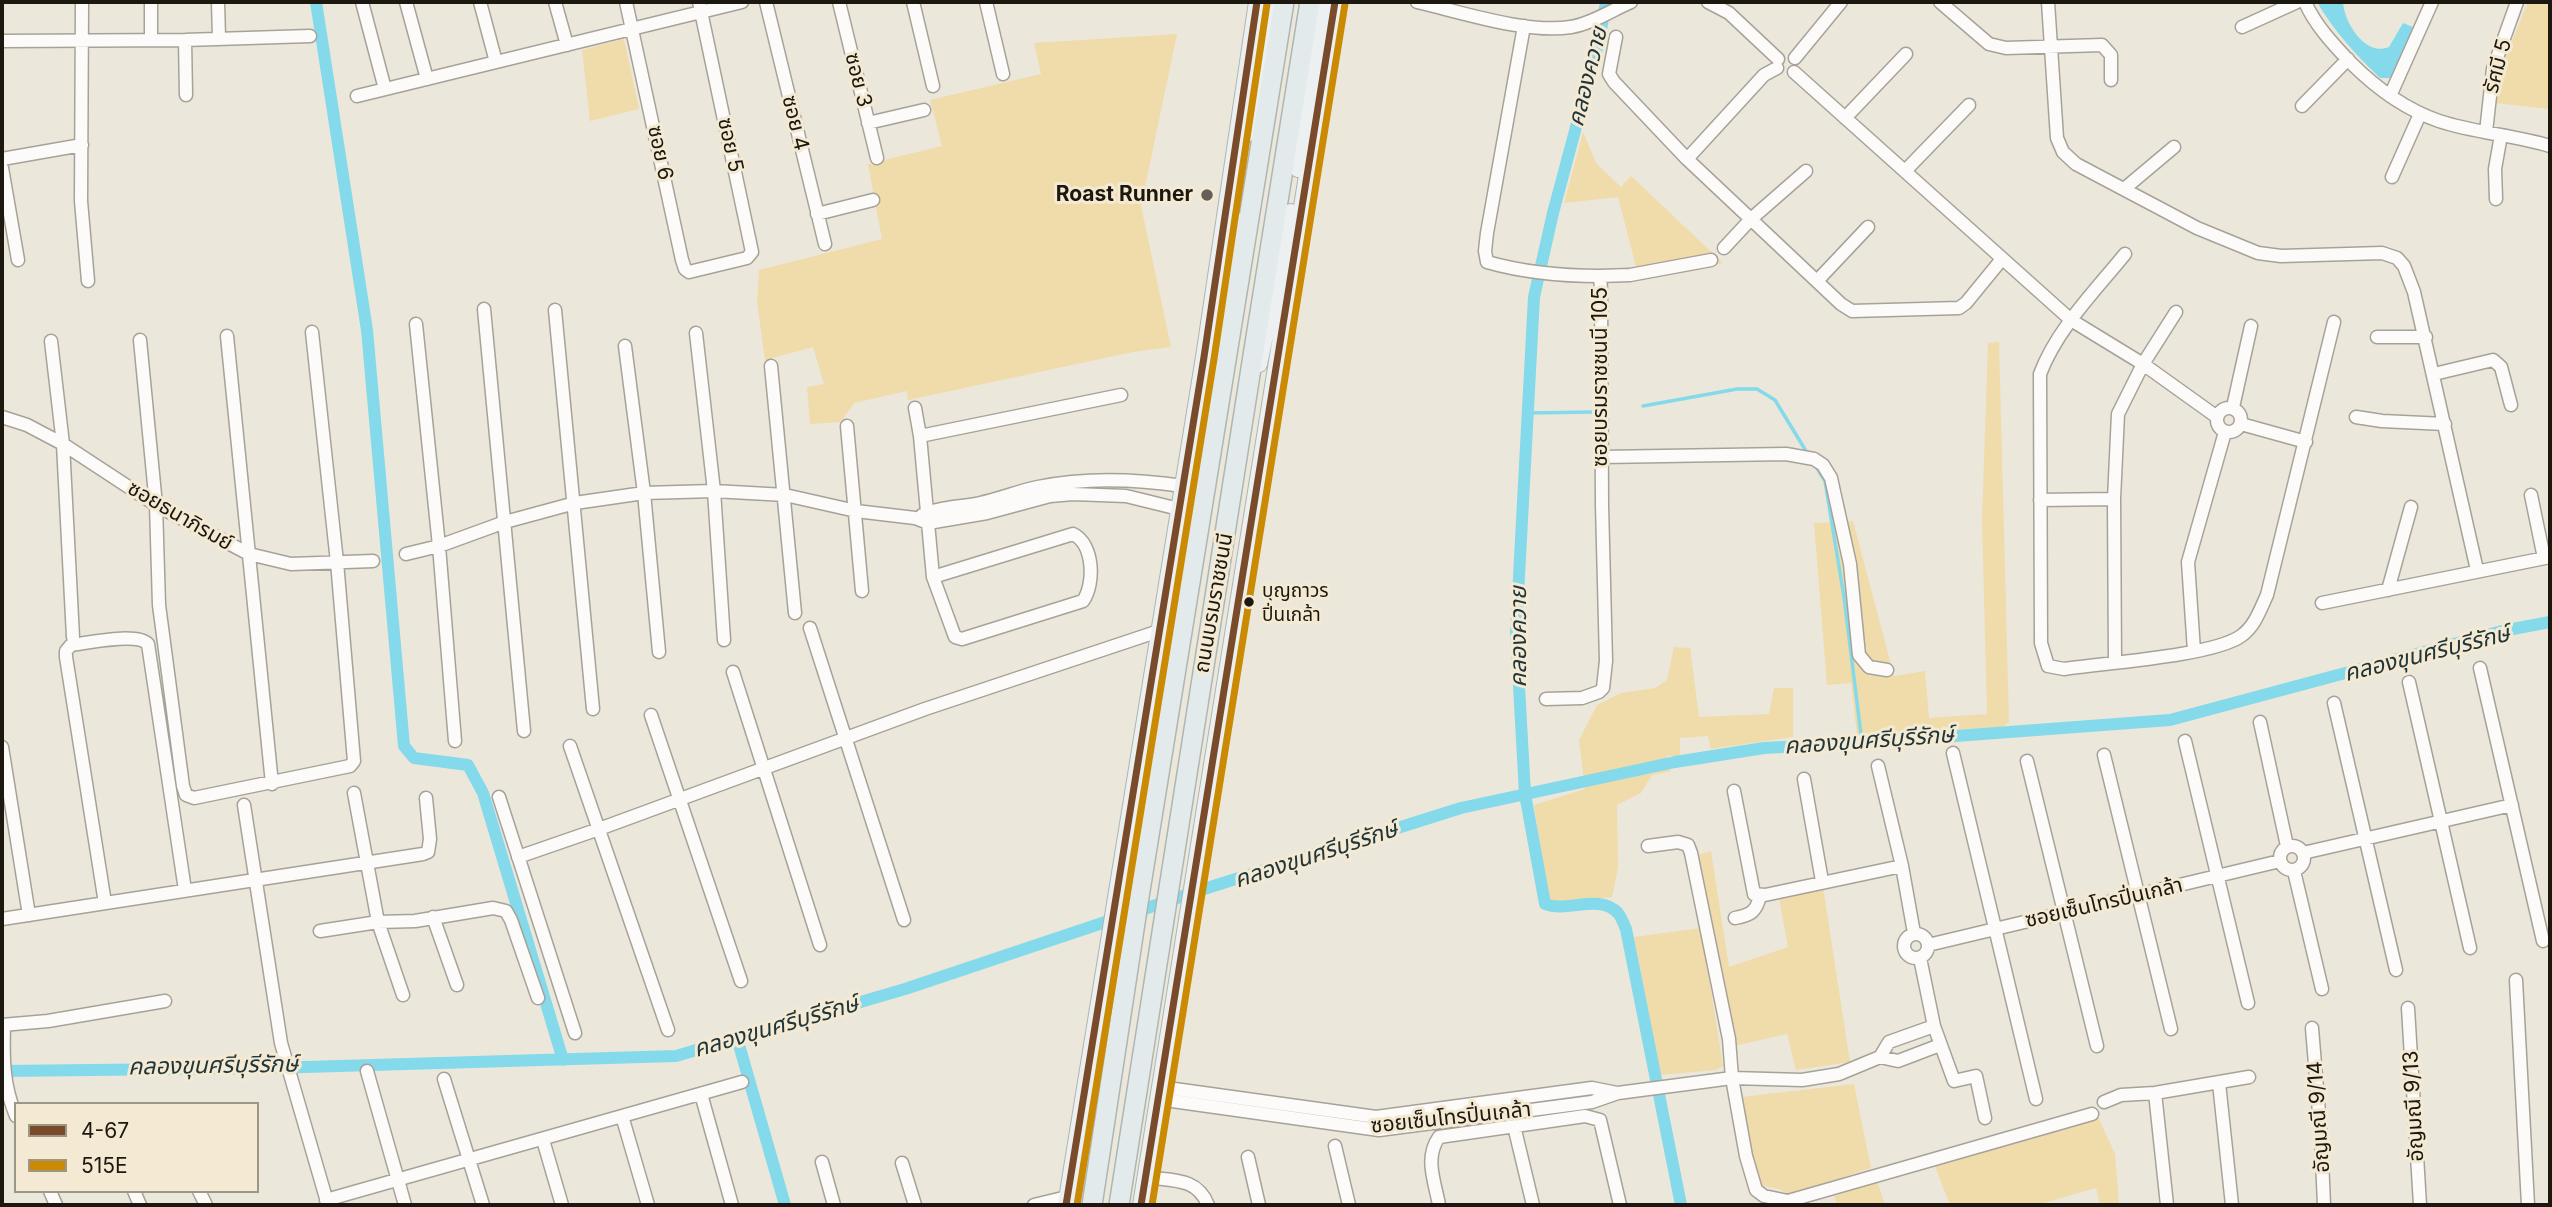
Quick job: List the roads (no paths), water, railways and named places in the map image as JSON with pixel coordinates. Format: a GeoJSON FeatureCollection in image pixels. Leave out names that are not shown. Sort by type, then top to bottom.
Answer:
{"type":"FeatureCollection","features":[{"type":"Feature","properties":{"kind":"highway","name":"ถนนบรมราชชนนี"},"geometry":{"type":"LineString","coordinates":[[1092,1205],[1138,903],[1284,2]]}},
{"type":"Feature","properties":{"kind":"highway","name":"ถนนบรมราชชนนี"},"geometry":{"type":"LineString","coordinates":[[1119,1205],[1310,2]]}},
{"type":"Feature","properties":{"kind":"main road"},"geometry":{"type":"LineString","coordinates":[[1067,1201],[1204,357],[1257,2]]}},
{"type":"Feature","properties":{"kind":"main road"},"geometry":{"type":"LineString","coordinates":[[1204,357],[1215,319],[1269,2]]}},
{"type":"Feature","properties":{"kind":"main road"},"geometry":{"type":"LineString","coordinates":[[1248,396],[1264,348],[1285,249],[1324,2]]}},
{"type":"Feature","properties":{"kind":"main road"},"geometry":{"type":"LineString","coordinates":[[1141,1205],[1335,2]]}},
{"type":"Feature","properties":{"kind":"main road"},"geometry":{"type":"LineString","coordinates":[[1222,385],[1233,220]]}},
{"type":"Feature","properties":{"kind":"main road"},"geometry":{"type":"LineString","coordinates":[[1271,394],[1285,249]]}},
{"type":"Feature","properties":{"kind":"street"},"geometry":{"type":"LineString","coordinates":[[82,2],[80,201],[88,281]]}},
{"type":"Feature","properties":{"kind":"street"},"geometry":{"type":"LineString","coordinates":[[151,2],[151,40]]}},
{"type":"Feature","properties":{"kind":"street"},"geometry":{"type":"LineString","coordinates":[[218,2],[219,38]]}},
{"type":"Feature","properties":{"kind":"street"},"geometry":{"type":"LineString","coordinates":[[362,2],[385,89]]}},
{"type":"Feature","properties":{"kind":"street"},"geometry":{"type":"LineString","coordinates":[[406,2],[427,79]]}},
{"type":"Feature","properties":{"kind":"street"},"geometry":{"type":"LineString","coordinates":[[480,2],[496,62]]}},
{"type":"Feature","properties":{"kind":"street"},"geometry":{"type":"LineString","coordinates":[[555,2],[567,45]]}},
{"type":"Feature","properties":{"kind":"street","name":"ซอย 6"},"geometry":{"type":"LineString","coordinates":[[626,2],[685,269],[689,272],[720,265]]}},
{"type":"Feature","properties":{"kind":"street"},"geometry":{"type":"LineString","coordinates":[[357,96],[633,29],[701,7],[742,2]]}},
{"type":"Feature","properties":{"kind":"street","name":"ซอย 4"},"geometry":{"type":"LineString","coordinates":[[766,2],[825,244]]}},
{"type":"Feature","properties":{"kind":"street","name":"ซอย 3"},"geometry":{"type":"LineString","coordinates":[[839,2],[877,158]]}},
{"type":"Feature","properties":{"kind":"street"},"geometry":{"type":"LineString","coordinates":[[913,2],[933,86]]}},
{"type":"Feature","properties":{"kind":"street"},"geometry":{"type":"LineString","coordinates":[[986,2],[1003,74]]}},
{"type":"Feature","properties":{"kind":"street"},"geometry":{"type":"LineString","coordinates":[[1417,2],[1524,26],[1555,29],[1574,27],[1631,2]]}},
{"type":"Feature","properties":{"kind":"street"},"geometry":{"type":"LineString","coordinates":[[1708,2],[1732,7],[1778,64],[1783,75],[1788,76],[1794,72],[1797,66],[1795,58]]}},
{"type":"Feature","properties":{"kind":"street"},"geometry":{"type":"LineString","coordinates":[[1795,58],[1841,2]]}},
{"type":"Feature","properties":{"kind":"street"},"geometry":{"type":"LineString","coordinates":[[1941,2],[1989,44],[2006,48],[2102,45],[2111,55],[2111,80]]}},
{"type":"Feature","properties":{"kind":"street"},"geometry":{"type":"LineString","coordinates":[[2048,2],[2057,138],[2063,152],[2076,164],[2197,228],[2258,253],[2281,256],[2368,252],[2397,258],[2409,276],[2426,337],[2477,570]]}},
{"type":"Feature","properties":{"kind":"street"},"geometry":{"type":"LineString","coordinates":[[2242,27],[2297,2]]}},
{"type":"Feature","properties":{"kind":"street"},"geometry":{"type":"LineString","coordinates":[[2305,2],[2311,16],[2348,60],[2371,82],[2420,114],[2454,125],[2550,146]]}},
{"type":"Feature","properties":{"kind":"street"},"geometry":{"type":"LineString","coordinates":[[2390,96],[2432,2]]}},
{"type":"Feature","properties":{"kind":"street","name":"รัศมี 5"},"geometry":{"type":"LineString","coordinates":[[2486,132],[2491,76],[2517,2]]}},
{"type":"Feature","properties":{"kind":"street","name":"ซอย 5"},"geometry":{"type":"LineString","coordinates":[[701,7],[752,247],[751,255],[747,258],[720,265]]}},
{"type":"Feature","properties":{"kind":"street","name":"ซอยบรมราชชนนี 105"},"geometry":{"type":"LineString","coordinates":[[1524,26],[1485,251],[1488,262],[1526,269],[1600,276],[1606,661],[1603,688],[1582,698],[1546,699]]}},
{"type":"Feature","properties":{"kind":"street"},"geometry":{"type":"LineString","coordinates":[[2,41],[310,36]]}},
{"type":"Feature","properties":{"kind":"street"},"geometry":{"type":"LineString","coordinates":[[1616,37],[1609,74],[1628,98],[1687,159],[1852,311],[1951,309],[1966,303],[2002,259]]}},
{"type":"Feature","properties":{"kind":"street"},"geometry":{"type":"LineString","coordinates":[[184,40],[186,95]]}},
{"type":"Feature","properties":{"kind":"street"},"geometry":{"type":"LineString","coordinates":[[1687,159],[1763,75],[1786,54],[1795,58]]}},
{"type":"Feature","properties":{"kind":"street"},"geometry":{"type":"LineString","coordinates":[[1845,118],[1906,54]]}},
{"type":"Feature","properties":{"kind":"street"},"geometry":{"type":"LineString","coordinates":[[2302,106],[2348,60]]}},
{"type":"Feature","properties":{"kind":"street"},"geometry":{"type":"LineString","coordinates":[[1794,72],[2071,320],[2143,364],[2217,417]]}},
{"type":"Feature","properties":{"kind":"street"},"geometry":{"type":"LineString","coordinates":[[1905,171],[1969,105]]}},
{"type":"Feature","properties":{"kind":"street"},"geometry":{"type":"LineString","coordinates":[[868,123],[924,110]]}},
{"type":"Feature","properties":{"kind":"street"},"geometry":{"type":"LineString","coordinates":[[2392,177],[2420,114]]}},
{"type":"Feature","properties":{"kind":"street"},"geometry":{"type":"LineString","coordinates":[[2496,199],[2495,169],[2501,135]]}},
{"type":"Feature","properties":{"kind":"street"},"geometry":{"type":"LineString","coordinates":[[2,159],[82,145]]}},
{"type":"Feature","properties":{"kind":"street"},"geometry":{"type":"LineString","coordinates":[[2124,189],[2174,147]]}},
{"type":"Feature","properties":{"kind":"street"},"geometry":{"type":"LineString","coordinates":[[2,168],[18,260]]}},
{"type":"Feature","properties":{"kind":"street"},"geometry":{"type":"LineString","coordinates":[[1724,248],[1751,219],[1806,171]]}},
{"type":"Feature","properties":{"kind":"street"},"geometry":{"type":"LineString","coordinates":[[817,214],[873,200]]}},
{"type":"Feature","properties":{"kind":"street"},"geometry":{"type":"LineString","coordinates":[[1817,281],[1868,227]]}},
{"type":"Feature","properties":{"kind":"street"},"geometry":{"type":"LineString","coordinates":[[2125,254],[2071,320],[2046,357],[2040,374],[2041,643],[2048,666],[2064,669],[2194,651],[2240,637],[2257,618],[2267,595],[2334,322]]}},
{"type":"Feature","properties":{"kind":"street"},"geometry":{"type":"LineString","coordinates":[[1600,276],[1630,275],[1711,260]]}},
{"type":"Feature","properties":{"kind":"street"},"geometry":{"type":"LineString","coordinates":[[484,309],[524,731]]}},
{"type":"Feature","properties":{"kind":"street"},"geometry":{"type":"LineString","coordinates":[[555,310],[593,709]]}},
{"type":"Feature","properties":{"kind":"street"},"geometry":{"type":"LineString","coordinates":[[2115,662],[2113,499],[2118,414],[2143,364],[2176,312]]}},
{"type":"Feature","properties":{"kind":"street"},"geometry":{"type":"LineString","coordinates":[[416,324],[439,546],[455,741]]}},
{"type":"Feature","properties":{"kind":"street"},"geometry":{"type":"LineString","coordinates":[[2233,407],[2251,326]]}},
{"type":"Feature","properties":{"kind":"street"},"geometry":{"type":"LineString","coordinates":[[140,340],[156,505],[159,605],[184,791],[194,798],[351,766],[354,761],[337,562],[312,332]]}},
{"type":"Feature","properties":{"kind":"street"},"geometry":{"type":"LineString","coordinates":[[696,332],[714,491],[724,640]]}},
{"type":"Feature","properties":{"kind":"street"},"geometry":{"type":"LineString","coordinates":[[227,336],[272,784]]}},
{"type":"Feature","properties":{"kind":"street"},"geometry":{"type":"LineString","coordinates":[[2377,337],[2426,337]]}},
{"type":"Feature","properties":{"kind":"street"},"geometry":{"type":"LineString","coordinates":[[51,341],[62,444],[73,636]]}},
{"type":"Feature","properties":{"kind":"street"},"geometry":{"type":"LineString","coordinates":[[625,346],[644,493],[659,652]]}},
{"type":"Feature","properties":{"kind":"street"},"geometry":{"type":"LineString","coordinates":[[2434,374],[2486,360],[2497,362],[2501,367],[2511,405]]}},
{"type":"Feature","properties":{"kind":"street"},"geometry":{"type":"LineString","coordinates":[[771,366],[795,613]]}},
{"type":"Feature","properties":{"kind":"street"},"geometry":{"type":"LineString","coordinates":[[920,436],[1121,394]]}},
{"type":"Feature","properties":{"kind":"street"},"geometry":{"type":"LineString","coordinates":[[2225,432],[2218,426],[2217,417],[2221,410],[2233,407]]}},
{"type":"Feature","properties":{"kind":"street"},"geometry":{"type":"LineString","coordinates":[[2225,432],[2236,430],[2241,424],[2239,412],[2233,407]]}},
{"type":"Feature","properties":{"kind":"street"},"geometry":{"type":"LineString","coordinates":[[915,408],[920,436],[924,517],[933,577],[952,634],[962,639],[1083,601],[1088,593],[1090,556],[1083,542],[1073,534],[933,577]]}},
{"type":"Feature","properties":{"kind":"street","name":"ซอยธนาภิรมย์"},"geometry":{"type":"LineString","coordinates":[[2,417],[27,425],[62,444],[156,505],[249,554],[291,564],[373,561]]}},
{"type":"Feature","properties":{"kind":"street"},"geometry":{"type":"LineString","coordinates":[[2356,417],[2445,424]]}},
{"type":"Feature","properties":{"kind":"street"},"geometry":{"type":"LineString","coordinates":[[2241,424],[2306,442]]}},
{"type":"Feature","properties":{"kind":"street"},"geometry":{"type":"LineString","coordinates":[[847,426],[862,591]]}},
{"type":"Feature","properties":{"kind":"street"},"geometry":{"type":"LineString","coordinates":[[2194,651],[2188,562],[2225,432]]}},
{"type":"Feature","properties":{"kind":"street"},"geometry":{"type":"LineString","coordinates":[[1602,457],[1786,454],[1810,457],[1823,465],[1831,478],[1850,564],[1859,656],[1869,667],[1887,670]]}},
{"type":"Feature","properties":{"kind":"street"},"geometry":{"type":"LineString","coordinates":[[924,517],[1037,487],[1061,484],[1110,480],[1183,486]]}},
{"type":"Feature","properties":{"kind":"street"},"geometry":{"type":"LineString","coordinates":[[1140,498],[1143,481]]}},
{"type":"Feature","properties":{"kind":"street"},"geometry":{"type":"LineString","coordinates":[[406,554],[575,503],[644,493],[714,491],[785,495],[856,511],[924,517],[987,513],[1050,496],[1107,494],[1140,498],[1179,509]]}},
{"type":"Feature","properties":{"kind":"street"},"geometry":{"type":"LineString","coordinates":[[2322,603],[2547,557],[2531,495]]}},
{"type":"Feature","properties":{"kind":"street"},"geometry":{"type":"LineString","coordinates":[[2040,500],[2113,499]]}},
{"type":"Feature","properties":{"kind":"street"},"geometry":{"type":"LineString","coordinates":[[2388,590],[2411,506]]}},
{"type":"Feature","properties":{"kind":"street"},"geometry":{"type":"LineString","coordinates":[[810,628],[904,920]]}},
{"type":"Feature","properties":{"kind":"street"},"geometry":{"type":"LineString","coordinates":[[518,857],[599,830],[845,737],[1159,631]]}},
{"type":"Feature","properties":{"kind":"street"},"geometry":{"type":"LineString","coordinates":[[105,903],[66,657],[66,651],[71,645],[133,638],[145,640],[148,644],[185,890]]}},
{"type":"Feature","properties":{"kind":"street"},"geometry":{"type":"LineString","coordinates":[[2480,668],[2543,941]]}},
{"type":"Feature","properties":{"kind":"street"},"geometry":{"type":"LineString","coordinates":[[733,672],[820,944]]}},
{"type":"Feature","properties":{"kind":"street"},"geometry":{"type":"LineString","coordinates":[[2409,682],[2470,948]]}},
{"type":"Feature","properties":{"kind":"street"},"geometry":{"type":"LineString","coordinates":[[2334,703],[2396,970]]}},
{"type":"Feature","properties":{"kind":"street"},"geometry":{"type":"LineString","coordinates":[[651,715],[741,981]]}},
{"type":"Feature","properties":{"kind":"street"},"geometry":{"type":"LineString","coordinates":[[2260,722],[2287,846]]}},
{"type":"Feature","properties":{"kind":"street"},"geometry":{"type":"LineString","coordinates":[[2185,741],[2248,1003]]}},
{"type":"Feature","properties":{"kind":"street"},"geometry":{"type":"LineString","coordinates":[[570,746],[668,1030]]}},
{"type":"Feature","properties":{"kind":"street"},"geometry":{"type":"LineString","coordinates":[[2,747],[29,915]]}},
{"type":"Feature","properties":{"kind":"street"},"geometry":{"type":"LineString","coordinates":[[1953,753],[2036,1099]]}},
{"type":"Feature","properties":{"kind":"street"},"geometry":{"type":"LineString","coordinates":[[2104,755],[2171,1029]]}},
{"type":"Feature","properties":{"kind":"street"},"geometry":{"type":"LineString","coordinates":[[2027,761],[2096,1046]]}},
{"type":"Feature","properties":{"kind":"street"},"geometry":{"type":"LineString","coordinates":[[1878,766],[1902,866],[1914,933]]}},
{"type":"Feature","properties":{"kind":"street"},"geometry":{"type":"LineString","coordinates":[[1804,779],[1822,881]]}},
{"type":"Feature","properties":{"kind":"street"},"geometry":{"type":"LineString","coordinates":[[1734,791],[1754,894],[1760,896],[1902,866]]}},
{"type":"Feature","properties":{"kind":"street"},"geometry":{"type":"LineString","coordinates":[[354,793],[378,922],[402,995]]}},
{"type":"Feature","properties":{"kind":"street"},"geometry":{"type":"LineString","coordinates":[[499,797],[575,1033]]}},
{"type":"Feature","properties":{"kind":"street"},"geometry":{"type":"LineString","coordinates":[[2,919],[428,852],[430,839],[426,798]]}},
{"type":"Feature","properties":{"kind":"street"},"geometry":{"type":"LineString","coordinates":[[244,805],[281,1043],[327,1203],[397,1180],[742,1082]]}},
{"type":"Feature","properties":{"kind":"street"},"geometry":{"type":"LineString","coordinates":[[2303,853],[2512,805]]}},
{"type":"Feature","properties":{"kind":"street"},"geometry":{"type":"LineString","coordinates":[[1648,846],[1678,842],[1688,845],[1691,853],[1729,1039],[1732,1078],[1746,1156],[1756,1190],[1764,1196],[1789,1203],[2092,1114]]}},
{"type":"Feature","properties":{"kind":"street"},"geometry":{"type":"LineString","coordinates":[[2287,846],[2298,847],[2303,853],[2303,864],[2294,871],[2286,870],[2280,861],[2281,852],[2287,846]]}},
{"type":"Feature","properties":{"kind":"street","name":"ซอยเซ็นโทรปิ่นเกล้า"},"geometry":{"type":"LineString","coordinates":[[1928,945],[2280,861]]}},
{"type":"Feature","properties":{"kind":"street"},"geometry":{"type":"LineString","coordinates":[[2294,871],[2322,989]]}},
{"type":"Feature","properties":{"kind":"street"},"geometry":{"type":"LineString","coordinates":[[1735,918],[1750,915],[1756,910],[1760,896]]}},
{"type":"Feature","properties":{"kind":"street"},"geometry":{"type":"LineString","coordinates":[[320,931],[433,917],[480,908],[506,911],[538,998]]}},
{"type":"Feature","properties":{"kind":"street"},"geometry":{"type":"LineString","coordinates":[[433,917],[457,985]]}},
{"type":"Feature","properties":{"kind":"street"},"geometry":{"type":"LineString","coordinates":[[1914,933],[1925,938],[1928,945],[1926,953],[1920,958],[1908,956],[1903,948],[1905,940],[1914,933]]}},
{"type":"Feature","properties":{"kind":"street"},"geometry":{"type":"LineString","coordinates":[[1920,958],[1934,1026],[1954,1081],[1976,1076],[1985,1118]]}},
{"type":"Feature","properties":{"kind":"street"},"geometry":{"type":"LineString","coordinates":[[2516,981],[2528,1205]]}},
{"type":"Feature","properties":{"kind":"street"},"geometry":{"type":"LineString","coordinates":[[14,1112],[6,1094],[3,1076],[3,1025],[48,1021],[165,1001]]}},
{"type":"Feature","properties":{"kind":"street","name":"อัญมณี 9/13"},"geometry":{"type":"LineString","coordinates":[[2408,1008],[2420,1205]]}},
{"type":"Feature","properties":{"kind":"street","name":"ซอยเซ็นโทรปิ่นเกล้า"},"geometry":{"type":"LineString","coordinates":[[1880,1057],[1889,1042],[1934,1026]]}},
{"type":"Feature","properties":{"kind":"street","name":"อัญมณี 9/14"},"geometry":{"type":"LineString","coordinates":[[2312,1028],[2321,1137],[2323,1205]]}},
{"type":"Feature","properties":{"kind":"street","name":"ซอยเซ็นโทรปิ่นเกล้า"},"geometry":{"type":"LineString","coordinates":[[1159,1093],[1376,1117],[1592,1088],[1618,1093],[1732,1078],[1802,1080],[1839,1074],[1880,1057],[1898,1061],[1940,1045]]}},
{"type":"Feature","properties":{"kind":"street"},"geometry":{"type":"LineString","coordinates":[[367,1071],[405,1205]]}},
{"type":"Feature","properties":{"kind":"street"},"geometry":{"type":"LineString","coordinates":[[2104,1102],[2121,1095],[2155,1093],[2249,1077]]}},
{"type":"Feature","properties":{"kind":"street"},"geometry":{"type":"LineString","coordinates":[[444,1079],[483,1205]]}},
{"type":"Feature","properties":{"kind":"street"},"geometry":{"type":"LineString","coordinates":[[2219,1083],[2232,1205]]}},
{"type":"Feature","properties":{"kind":"street"},"geometry":{"type":"LineString","coordinates":[[2155,1093],[2167,1205]]}},
{"type":"Feature","properties":{"kind":"street"},"geometry":{"type":"LineString","coordinates":[[702,1094],[732,1205]]}},
{"type":"Feature","properties":{"kind":"street"},"geometry":{"type":"LineString","coordinates":[[622,1116],[648,1205]]}},
{"type":"Feature","properties":{"kind":"street"},"geometry":{"type":"LineString","coordinates":[[1439,1205],[1430,1161],[1431,1149],[1439,1137],[1585,1116],[1600,1120],[1620,1205]]}},
{"type":"Feature","properties":{"kind":"street"},"geometry":{"type":"LineString","coordinates":[[1514,1126],[1533,1205]]}},
{"type":"Feature","properties":{"kind":"street"},"geometry":{"type":"LineString","coordinates":[[543,1140],[562,1205]]}},
{"type":"Feature","properties":{"kind":"street"},"geometry":{"type":"LineString","coordinates":[[1335,1146],[1349,1205]]}},
{"type":"Feature","properties":{"kind":"street"},"geometry":{"type":"LineString","coordinates":[[1248,1157],[1259,1205]]}},
{"type":"Feature","properties":{"kind":"street"},"geometry":{"type":"LineString","coordinates":[[822,1162],[834,1205]]}},
{"type":"Feature","properties":{"kind":"street"},"geometry":{"type":"LineString","coordinates":[[902,1163],[915,1205]]}},
{"type":"Feature","properties":{"kind":"street"},"geometry":{"type":"LineString","coordinates":[[1146,1177],[1193,1184],[1202,1192],[1208,1205]]}},
{"type":"Feature","properties":{"kind":"street"},"geometry":{"type":"LineString","coordinates":[[1034,1205],[1067,1201]]}},
{"type":"Feature","properties":{"kind":"water"},"geometry":{"type":"Polygon","coordinates":[[[2317,2],[2343,2],[2347,19],[2357,36],[2372,47],[2389,47],[2403,23],[2413,27],[2391,78],[2380,78],[2362,61],[2338,33],[2317,2]]]}},
{"type":"Feature","properties":{"kind":"waterway"},"geometry":{"type":"LineString","coordinates":[[316,2],[367,330],[404,746],[414,758],[468,765],[483,793],[563,1060]]}},
{"type":"Feature","properties":{"kind":"waterway","name":"คลองควาย"},"geometry":{"type":"LineString","coordinates":[[1606,2],[1599,41],[1553,213],[1534,297],[1516,632],[1525,794],[1545,904],[1602,904],[1618,913],[1626,929],[1681,1205]]}},
{"type":"Feature","properties":{"kind":"waterway"},"geometry":{"type":"LineString","coordinates":[[1643,406],[1737,389],[1757,389],[1775,400],[1809,456]]}},
{"type":"Feature","properties":{"kind":"waterway"},"geometry":{"type":"LineString","coordinates":[[1528,413],[1594,412]]}},
{"type":"Feature","properties":{"kind":"waterway"},"geometry":{"type":"LineString","coordinates":[[1815,465],[1825,481],[1844,597],[1862,743]]}},
{"type":"Feature","properties":{"kind":"waterway","name":"คลองขุนศรีบุรีรักษ์"},"geometry":{"type":"LineString","coordinates":[[2,1071],[272,1068],[676,1056],[905,989],[1204,889],[1461,808],[1675,762],[1764,748],[2170,720],[2502,631],[2550,622]]}},
{"type":"Feature","properties":{"kind":"waterway"},"geometry":{"type":"LineString","coordinates":[[737,1038],[785,1205]]}},
{"type":"Feature","properties":{"kind":"place","name":"Roast Runner"},"geometry":{"type":"Point","coordinates":[1207,195]}},
{"type":"Feature","properties":{"kind":"place","name":"บุญถาวร ปิ่นเกล้า"},"geometry":{"type":"Point","coordinates":[1249,602]}}]}
